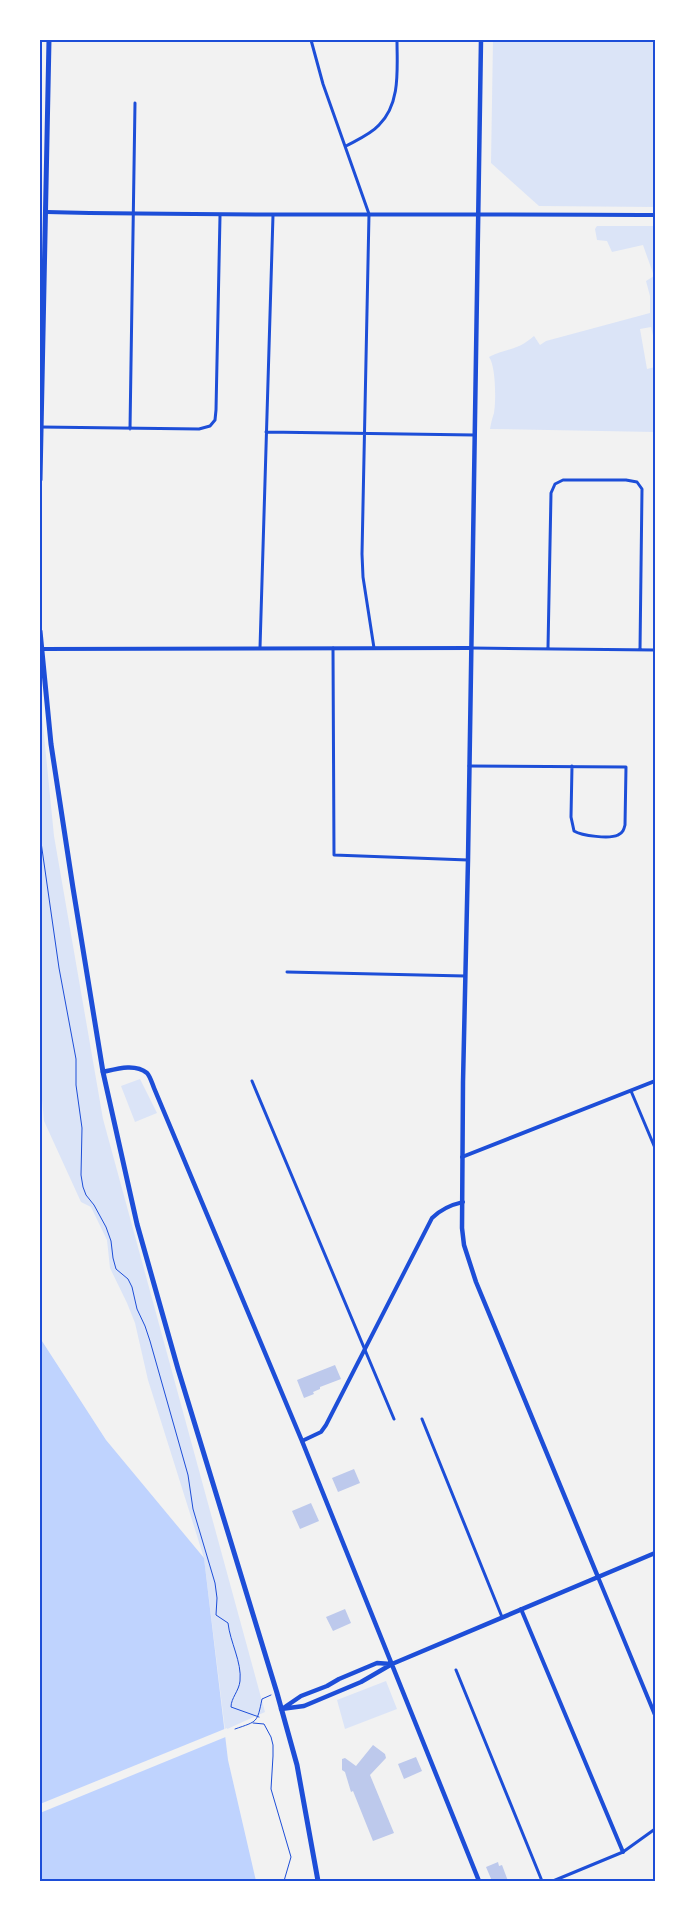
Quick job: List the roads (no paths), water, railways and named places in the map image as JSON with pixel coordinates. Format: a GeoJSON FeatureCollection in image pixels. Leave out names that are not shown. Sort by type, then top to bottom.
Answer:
{"type":"FeatureCollection","features":[{"type":"Feature","properties":{"kind":"highway"},"geometry":{"type":"LineString","coordinates":[[40,480],[47,212],[49,40]]}},
{"type":"Feature","properties":{"kind":"highway"},"geometry":{"type":"LineString","coordinates":[[40,631],[51,744],[103,1072],[139,1234],[297,1765],[318,1881]]}},
{"type":"Feature","properties":{"kind":"main road"},"geometry":{"type":"LineString","coordinates":[[481,40],[462,1157],[464,1245],[476,1282],[598,1577]]}},
{"type":"Feature","properties":{"kind":"main road"},"geometry":{"type":"LineString","coordinates":[[103,1072],[121,1068],[137,1068],[147,1074],[302,1441],[479,1881]]}},
{"type":"Feature","properties":{"kind":"main road"},"geometry":{"type":"LineString","coordinates":[[281,1709],[304,1706],[361,1682],[392,1664],[502,1616],[655,1553]]}},
{"type":"Feature","properties":{"kind":"main road"},"geometry":{"type":"LineString","coordinates":[[281,1709],[301,1696],[377,1663],[392,1664]]}},
{"type":"Feature","properties":{"kind":"street"},"geometry":{"type":"LineString","coordinates":[[311,40],[323,84],[369,214],[363,577],[374,648]]}},
{"type":"Feature","properties":{"kind":"street"},"geometry":{"type":"LineString","coordinates":[[346,146],[379,126],[392,108],[397,86],[397,40]]}},
{"type":"Feature","properties":{"kind":"street"},"geometry":{"type":"LineString","coordinates":[[130,429],[135,104]]}},
{"type":"Feature","properties":{"kind":"street"},"geometry":{"type":"LineString","coordinates":[[40,212],[220,216],[478,213],[655,215]]}},
{"type":"Feature","properties":{"kind":"street"},"geometry":{"type":"LineString","coordinates":[[260,648],[273,215]]}},
{"type":"Feature","properties":{"kind":"street"},"geometry":{"type":"LineString","coordinates":[[41,427],[199,429],[210,426],[214,420],[216,410],[220,216]]}},
{"type":"Feature","properties":{"kind":"street"},"geometry":{"type":"LineString","coordinates":[[266,432],[474,435]]}},
{"type":"Feature","properties":{"kind":"street"},"geometry":{"type":"LineString","coordinates":[[548,648],[551,492],[555,484],[563,480],[626,480],[637,482],[642,489],[640,650]]}},
{"type":"Feature","properties":{"kind":"street"},"geometry":{"type":"LineString","coordinates":[[42,648],[548,648],[655,650]]}},
{"type":"Feature","properties":{"kind":"street"},"geometry":{"type":"LineString","coordinates":[[333,648],[334,855],[468,860]]}},
{"type":"Feature","properties":{"kind":"street"},"geometry":{"type":"LineString","coordinates":[[469,766],[572,766],[626,767],[625,825],[623,832],[612,836],[587,835],[574,831],[571,817],[572,766]]}},
{"type":"Feature","properties":{"kind":"street"},"geometry":{"type":"LineString","coordinates":[[287,972],[465,976]]}},
{"type":"Feature","properties":{"kind":"street"},"geometry":{"type":"LineString","coordinates":[[252,1081],[394,1419]]}},
{"type":"Feature","properties":{"kind":"street"},"geometry":{"type":"LineString","coordinates":[[462,1157],[655,1082]]}},
{"type":"Feature","properties":{"kind":"street"},"geometry":{"type":"LineString","coordinates":[[631,1092],[655,1148]]}},
{"type":"Feature","properties":{"kind":"street"},"geometry":{"type":"LineString","coordinates":[[302,1441],[320,1432],[326,1425],[432,1218],[438,1211],[462,1202]]}},
{"type":"Feature","properties":{"kind":"street"},"geometry":{"type":"LineString","coordinates":[[422,1419],[502,1616]]}},
{"type":"Feature","properties":{"kind":"street"},"geometry":{"type":"LineString","coordinates":[[598,1577],[655,1715]]}},
{"type":"Feature","properties":{"kind":"street"},"geometry":{"type":"LineString","coordinates":[[521,1609],[622,1852]]}},
{"type":"Feature","properties":{"kind":"street"},"geometry":{"type":"LineString","coordinates":[[456,1670],[542,1881]]}},
{"type":"Feature","properties":{"kind":"street"},"geometry":{"type":"LineString","coordinates":[[553,1881],[622,1852],[655,1829]]}},
{"type":"Feature","properties":{"kind":"water"},"geometry":{"type":"Polygon","coordinates":[[[40,1338],[106,1440],[204,1558],[228,1760],[256,1881],[40,1881],[40,1338]]]}}]}
